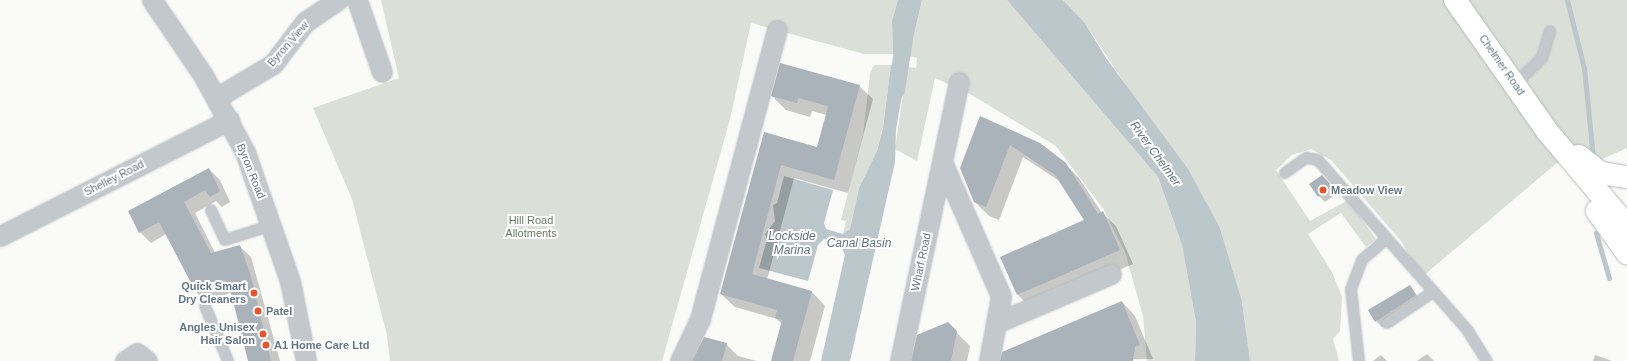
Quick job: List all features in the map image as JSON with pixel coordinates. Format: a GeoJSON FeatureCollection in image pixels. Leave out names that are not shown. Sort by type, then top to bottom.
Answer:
{"type":"FeatureCollection","features":[{"type":"Feature","properties":{"kind":"main road","name":"Chelmer Road"},"geometry":{"type":"LineString","coordinates":[[1455,0],[1516,83],[1547,130],[1627,226]]}},
{"type":"Feature","properties":{"kind":"main road","name":"Chelmer Road"},"geometry":{"type":"LineString","coordinates":[[1547,130],[1601,173],[1627,177]]}},
{"type":"Feature","properties":{"kind":"main road"},"geometry":{"type":"LineString","coordinates":[[1547,130],[1575,180],[1627,253]]}},
{"type":"Feature","properties":{"kind":"street","name":"Byron Road"},"geometry":{"type":"LineString","coordinates":[[152,0],[216,98],[228,120],[273,225],[299,343],[306,361]]}},
{"type":"Feature","properties":{"kind":"street","name":"Byron View"},"geometry":{"type":"LineString","coordinates":[[216,98],[273,64],[305,22],[338,0]]}},
{"type":"Feature","properties":{"kind":"street"},"geometry":{"type":"LineString","coordinates":[[357,0],[382,72]]}},
{"type":"Feature","properties":{"kind":"street"},"geometry":{"type":"LineString","coordinates":[[680,361],[700,319],[777,30]]}},
{"type":"Feature","properties":{"kind":"street","name":"Wharf Road"},"geometry":{"type":"LineString","coordinates":[[900,361],[959,82]]}},
{"type":"Feature","properties":{"kind":"street","name":"Shelley Road"},"geometry":{"type":"LineString","coordinates":[[0,236],[228,120]]}},
{"type":"Feature","properties":{"kind":"street"},"geometry":{"type":"LineString","coordinates":[[942,164],[1001,296],[989,361]]}},
{"type":"Feature","properties":{"kind":"street"},"geometry":{"type":"LineString","coordinates":[[996,323],[1111,274]]}},
{"type":"Feature","properties":{"kind":"street"},"geometry":{"type":"LineString","coordinates":[[125,361],[138,353],[147,361]]}},
{"type":"Feature","properties":{"kind":"lane"},"geometry":{"type":"LineString","coordinates":[[1516,83],[1542,58],[1550,31]]}},
{"type":"Feature","properties":{"kind":"lane"},"geometry":{"type":"LineString","coordinates":[[1285,173],[1306,158],[1318,160],[1468,331],[1487,361]]}},
{"type":"Feature","properties":{"kind":"lane"},"geometry":{"type":"LineString","coordinates":[[211,210],[226,240],[273,225]]}},
{"type":"Feature","properties":{"kind":"lane"},"geometry":{"type":"LineString","coordinates":[[1359,361],[1351,289],[1362,260],[1386,239]]}},
{"type":"Feature","properties":{"kind":"lane"},"geometry":{"type":"LineString","coordinates":[[1387,323],[1433,292]]}},
{"type":"Feature","properties":{"kind":"lane"},"geometry":{"type":"LineString","coordinates":[[205,306],[228,361]]}},
{"type":"Feature","properties":{"kind":"green space","name":"Hill Road Allotments"},"geometry":{"type":"Polygon","coordinates":[[[381,0],[898,0],[892,21],[893,54],[864,54],[751,23],[730,119],[662,361],[390,361],[387,335],[352,199],[313,108],[399,78],[381,0]]]}},
{"type":"Feature","properties":{"kind":"green space"},"geometry":{"type":"Polygon","coordinates":[[[922,0],[1007,0],[1158,177],[1182,245],[1196,322],[1195,361],[1147,361],[1143,316],[1125,252],[1104,210],[1056,146],[970,94],[935,78],[917,161],[895,149],[907,67],[916,68],[917,58],[909,56],[922,0]]]}},
{"type":"Feature","properties":{"kind":"green space"},"geometry":{"type":"Polygon","coordinates":[[[1063,0],[1627,0],[1627,148],[1602,159],[1593,158],[1577,146],[1422,277],[1401,241],[1331,160],[1311,149],[1292,155],[1276,170],[1310,221],[1348,200],[1376,239],[1366,247],[1341,213],[1308,234],[1332,272],[1342,297],[1340,331],[1333,339],[1339,361],[1250,361],[1242,301],[1220,228],[1085,23],[1063,0]]]}},
{"type":"Feature","properties":{"kind":"green space"},"geometry":{"type":"Polygon","coordinates":[[[874,65],[891,65],[883,127],[877,151],[859,188],[850,229],[843,234],[846,221],[841,220],[863,135],[870,74],[874,65]]]}},
{"type":"Feature","properties":{"kind":"water"},"geometry":{"type":"Polygon","coordinates":[[[898,0],[922,0],[909,56],[893,54],[892,21],[898,0]]]}},
{"type":"Feature","properties":{"kind":"water","name":"River Chelmer"},"geometry":{"type":"Polygon","coordinates":[[[1007,0],[1063,0],[1085,23],[1106,58],[1188,169],[1220,228],[1242,301],[1250,361],[1195,361],[1196,322],[1182,245],[1158,177],[1007,0]]]}},
{"type":"Feature","properties":{"kind":"water"},"geometry":{"type":"Polygon","coordinates":[[[891,65],[907,67],[896,129],[895,162],[850,361],[821,361],[845,255],[840,244],[824,239],[818,245],[808,281],[759,268],[767,239],[765,234],[775,221],[773,205],[777,203],[784,176],[833,190],[824,223],[826,229],[843,234],[850,229],[859,188],[877,151],[883,128],[891,65]]]}},
{"type":"Feature","properties":{"kind":"building"},"geometry":{"type":"Polygon","coordinates":[[[780,63],[860,85],[834,180],[781,165],[752,274],[812,291],[793,361],[771,361],[782,320],[775,318],[777,310],[720,294],[764,132],[817,147],[826,114],[828,106],[798,98],[797,103],[771,96],[780,63]]]}},
{"type":"Feature","properties":{"kind":"building"},"geometry":{"type":"Polygon","coordinates":[[[980,116],[1040,143],[1066,163],[1098,214],[1103,211],[1120,250],[1017,295],[1000,257],[1084,220],[1055,175],[1010,145],[986,207],[974,202],[960,168],[980,116]]]}},
{"type":"Feature","properties":{"kind":"building"},"geometry":{"type":"Polygon","coordinates":[[[209,168],[220,191],[210,197],[205,190],[184,202],[211,253],[240,245],[251,276],[271,361],[248,361],[229,285],[224,280],[196,292],[159,222],[139,233],[128,211],[209,168]]]}},
{"type":"Feature","properties":{"kind":"building","name":"Meadow View"},"geometry":{"type":"Polygon","coordinates":[[[1322,175],[1332,186],[1318,197],[1309,184],[1322,175]]]}},
{"type":"Feature","properties":{"kind":"building"},"geometry":{"type":"Polygon","coordinates":[[[1410,285],[1416,295],[1375,322],[1368,310],[1410,285]]]}},
{"type":"Feature","properties":{"kind":"building"},"geometry":{"type":"Polygon","coordinates":[[[1122,301],[1140,345],[1135,347],[1133,361],[1000,361],[1002,352],[1122,301]]]}},
{"type":"Feature","properties":{"kind":"building"},"geometry":{"type":"Polygon","coordinates":[[[948,322],[957,331],[951,361],[911,361],[917,335],[948,322]]]}},
{"type":"Feature","properties":{"kind":"building"},"geometry":{"type":"Polygon","coordinates":[[[704,337],[727,343],[722,361],[692,361],[704,337]]]}},
{"type":"Feature","properties":{"kind":"waterway"},"geometry":{"type":"LineString","coordinates":[[896,90],[910,0]]}},
{"type":"Feature","properties":{"kind":"waterway"},"geometry":{"type":"LineString","coordinates":[[1567,0],[1584,68],[1593,158]]}},
{"type":"Feature","properties":{"kind":"waterway"},"geometry":{"type":"LineString","coordinates":[[1596,233],[1609,278]]}},
{"type":"Feature","properties":{"kind":"place","name":"Meadow View"},"geometry":{"type":"Point","coordinates":[1323,190]}},
{"type":"Feature","properties":{"kind":"place","name":"Quick Smart Dry Cleaners"},"geometry":{"type":"Point","coordinates":[254,293]}},
{"type":"Feature","properties":{"kind":"place","name":"Patel"},"geometry":{"type":"Point","coordinates":[258,311]}},
{"type":"Feature","properties":{"kind":"place","name":"Angles Unisex Hair Salon"},"geometry":{"type":"Point","coordinates":[263,334]}},
{"type":"Feature","properties":{"kind":"place","name":"A1 Home Care Ltd"},"geometry":{"type":"Point","coordinates":[266,345]}},
{"type":"Feature","properties":{"kind":"water label","name":"Lockside Marina"},"geometry":{"type":"Point","coordinates":[792,244]}},
{"type":"Feature","properties":{"kind":"water label","name":"Canal Basin"},"geometry":{"type":"Point","coordinates":[859,244]}}]}
